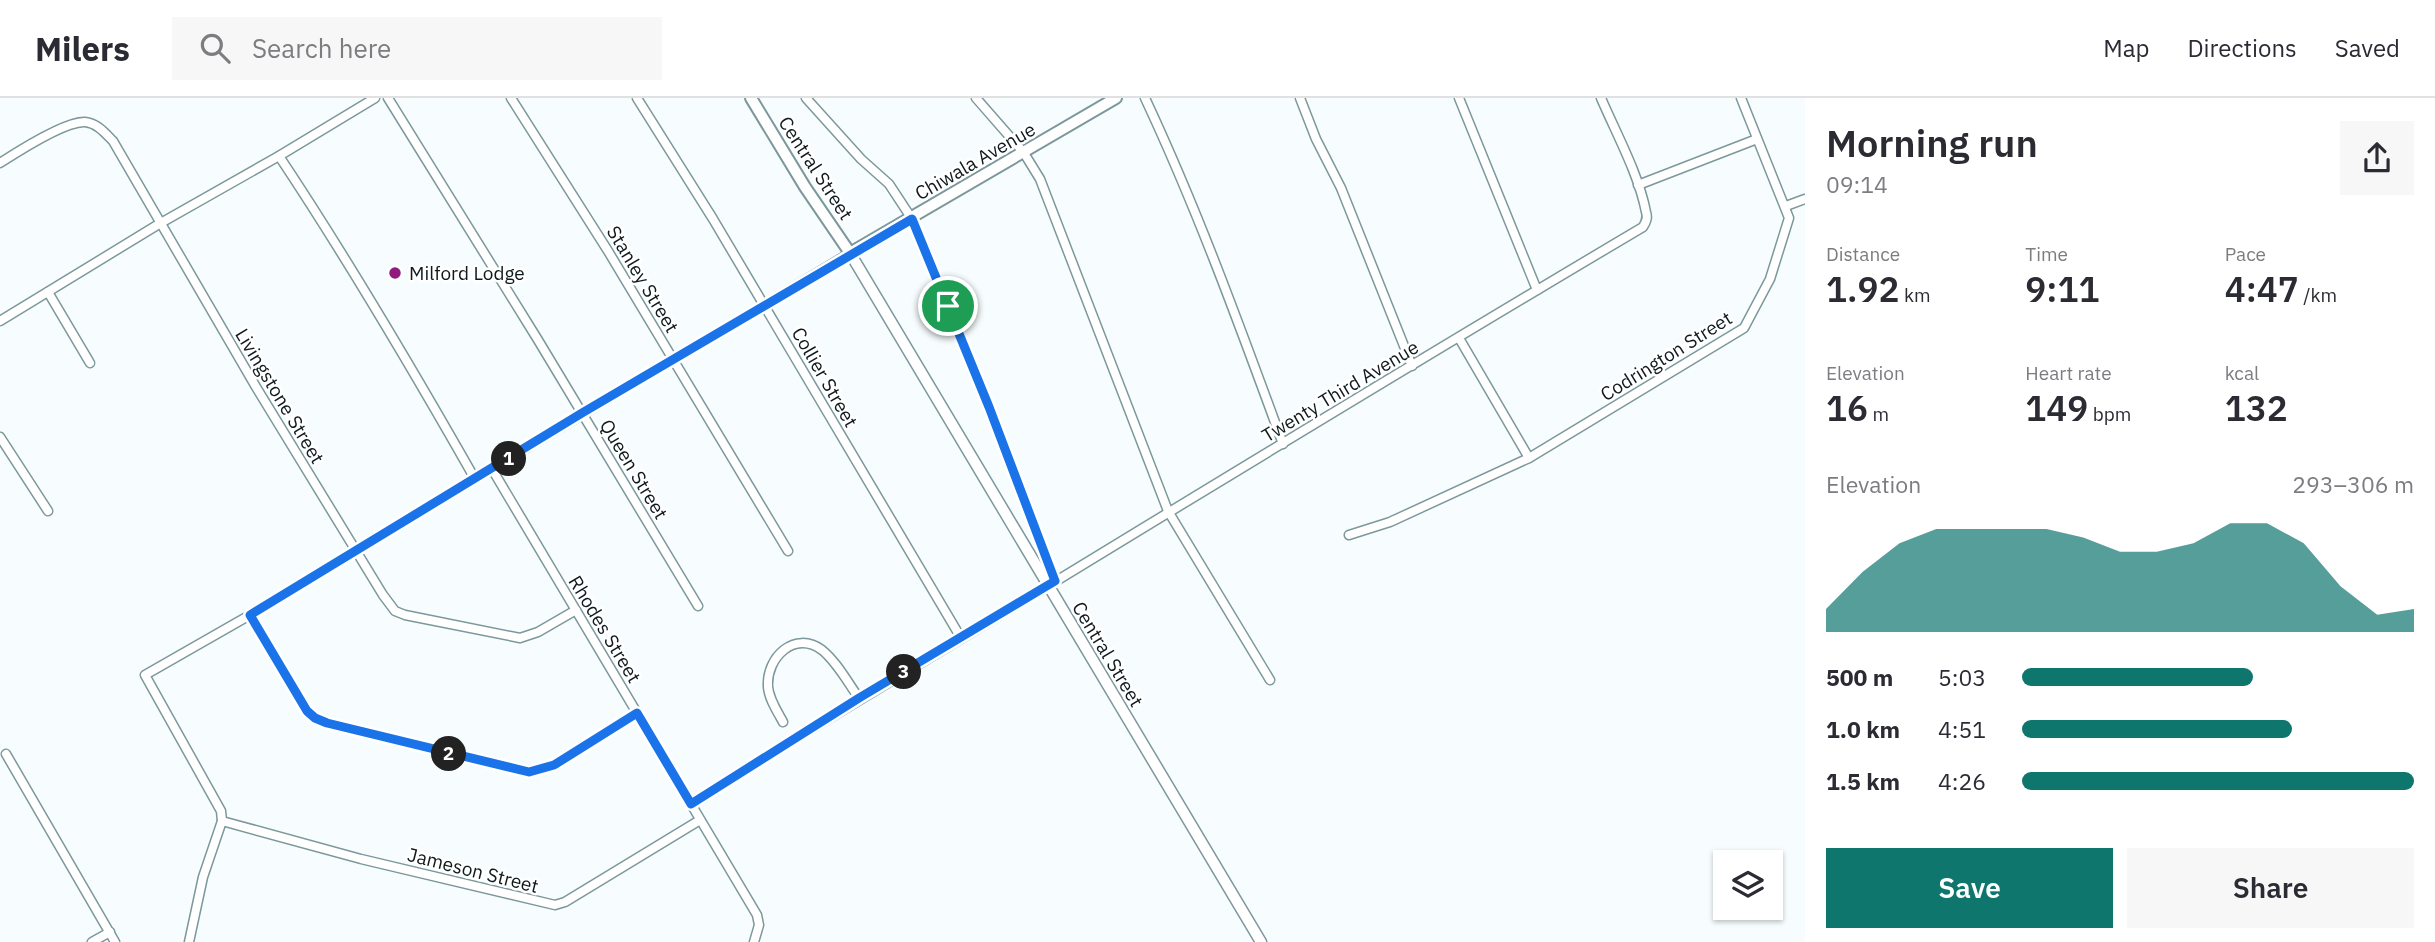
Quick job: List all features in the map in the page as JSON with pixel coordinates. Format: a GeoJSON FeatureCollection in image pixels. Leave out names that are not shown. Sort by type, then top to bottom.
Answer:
{"type":"FeatureCollection","features":[{"type":"Feature","properties":{"kind":"main road","name":"Central Street"},"geometry":{"type":"LineString","coordinates":[[751,98],[805,187],[850,253]]}},
{"type":"Feature","properties":{"kind":"main road","name":"Chiwala Avenue"},"geometry":{"type":"LineString","coordinates":[[850,253],[1116,98]]}},
{"type":"Feature","properties":{"kind":"street"},"geometry":{"type":"LineString","coordinates":[[0,321],[374,98]]}},
{"type":"Feature","properties":{"kind":"street","name":"Queen Street"},"geometry":{"type":"LineString","coordinates":[[388,98],[698,606]]}},
{"type":"Feature","properties":{"kind":"street","name":"Stanley Street"},"geometry":{"type":"LineString","coordinates":[[511,98],[608,251],[788,551]]}},
{"type":"Feature","properties":{"kind":"street","name":"Collier Street"},"geometry":{"type":"LineString","coordinates":[[637,98],[765,305],[961,638]]}},
{"type":"Feature","properties":{"kind":"street"},"geometry":{"type":"LineString","coordinates":[[806,98],[862,159],[890,184],[912,219],[989,407],[1051,583]]}},
{"type":"Feature","properties":{"kind":"street"},"geometry":{"type":"LineString","coordinates":[[976,98],[1024,153],[1040,179],[1168,511],[1270,680]]}},
{"type":"Feature","properties":{"kind":"street"},"geometry":{"type":"LineString","coordinates":[[1145,98],[1216,262],[1283,444]]}},
{"type":"Feature","properties":{"kind":"street"},"geometry":{"type":"LineString","coordinates":[[1300,98],[1316,139],[1341,188],[1412,366]]}},
{"type":"Feature","properties":{"kind":"street"},"geometry":{"type":"LineString","coordinates":[[1458,98],[1537,290]]}},
{"type":"Feature","properties":{"kind":"street"},"geometry":{"type":"LineString","coordinates":[[1601,98],[1638,185],[1756,139]]}},
{"type":"Feature","properties":{"kind":"street"},"geometry":{"type":"LineString","coordinates":[[1741,98],[1786,206],[1805,199]]}},
{"type":"Feature","properties":{"kind":"street","name":"Livingstone Street"},"geometry":{"type":"LineString","coordinates":[[0,163],[26,146],[84,122],[106,134],[119,150],[159,224],[389,605],[405,615],[520,638],[538,632],[576,610]]}},
{"type":"Feature","properties":{"kind":"street"},"geometry":{"type":"LineString","coordinates":[[279,156],[390,330],[475,479]]}},
{"type":"Feature","properties":{"kind":"street","name":"Twenty Third Avenue"},"geometry":{"type":"LineString","coordinates":[[691,804],[859,698],[1168,511],[1643,228],[1647,222],[1647,214],[1638,185]]}},
{"type":"Feature","properties":{"kind":"street","name":"Codrington Street"},"geometry":{"type":"LineString","coordinates":[[1349,535],[1390,522],[1529,458],[1744,328],[1770,279],[1788,226],[1786,206]]}},
{"type":"Feature","properties":{"kind":"street"},"geometry":{"type":"LineString","coordinates":[[189,942],[203,877],[222,821],[221,811],[145,675],[250,615],[850,253]]}},
{"type":"Feature","properties":{"kind":"street","name":"Central Street"},"geometry":{"type":"LineString","coordinates":[[850,253],[1051,583],[1261,942]]}},
{"type":"Feature","properties":{"kind":"street"},"geometry":{"type":"LineString","coordinates":[[48,292],[90,363]]}},
{"type":"Feature","properties":{"kind":"street"},"geometry":{"type":"LineString","coordinates":[[1459,338],[1529,458]]}},
{"type":"Feature","properties":{"kind":"street"},"geometry":{"type":"LineString","coordinates":[[0,437],[48,511]]}},
{"type":"Feature","properties":{"kind":"street","name":"Rhodes Street"},"geometry":{"type":"LineString","coordinates":[[492,470],[757,915],[759,925],[754,939]]}},
{"type":"Feature","properties":{"kind":"street"},"geometry":{"type":"LineString","coordinates":[[250,615],[307,711],[315,718],[340,726],[529,772],[554,765],[637,713]]}},
{"type":"Feature","properties":{"kind":"street"},"geometry":{"type":"LineString","coordinates":[[783,722],[770,696],[769,679],[773,659],[792,646],[810,645],[822,651],[859,698]]}},
{"type":"Feature","properties":{"kind":"street"},"geometry":{"type":"LineString","coordinates":[[6,754],[115,942]]}},
{"type":"Feature","properties":{"kind":"street","name":"Jameson Street"},"geometry":{"type":"LineString","coordinates":[[222,821],[362,859],[555,905],[565,902],[700,820]]}},
{"type":"Feature","properties":{"kind":"street"},"geometry":{"type":"LineString","coordinates":[[92,942],[110,932]]}},
{"type":"Feature","properties":{"kind":"street"},"geometry":{"type":"LineString","coordinates":[[746,942],[754,939]]}},
{"type":"Feature","properties":{"kind":"place","name":"Milford Lodge"},"geometry":{"type":"Point","coordinates":[395,273]}},
{"type":"Feature","properties":{"kind":"route"},"geometry":{"type":"LineString","coordinates":[[912,219],[948,306],[1055,581],[859,698],[691,804],[637,713],[554,765],[536,772],[520,772],[315,718],[300,700],[250,615],[582,413],[850,253],[912,219]]}}]}
